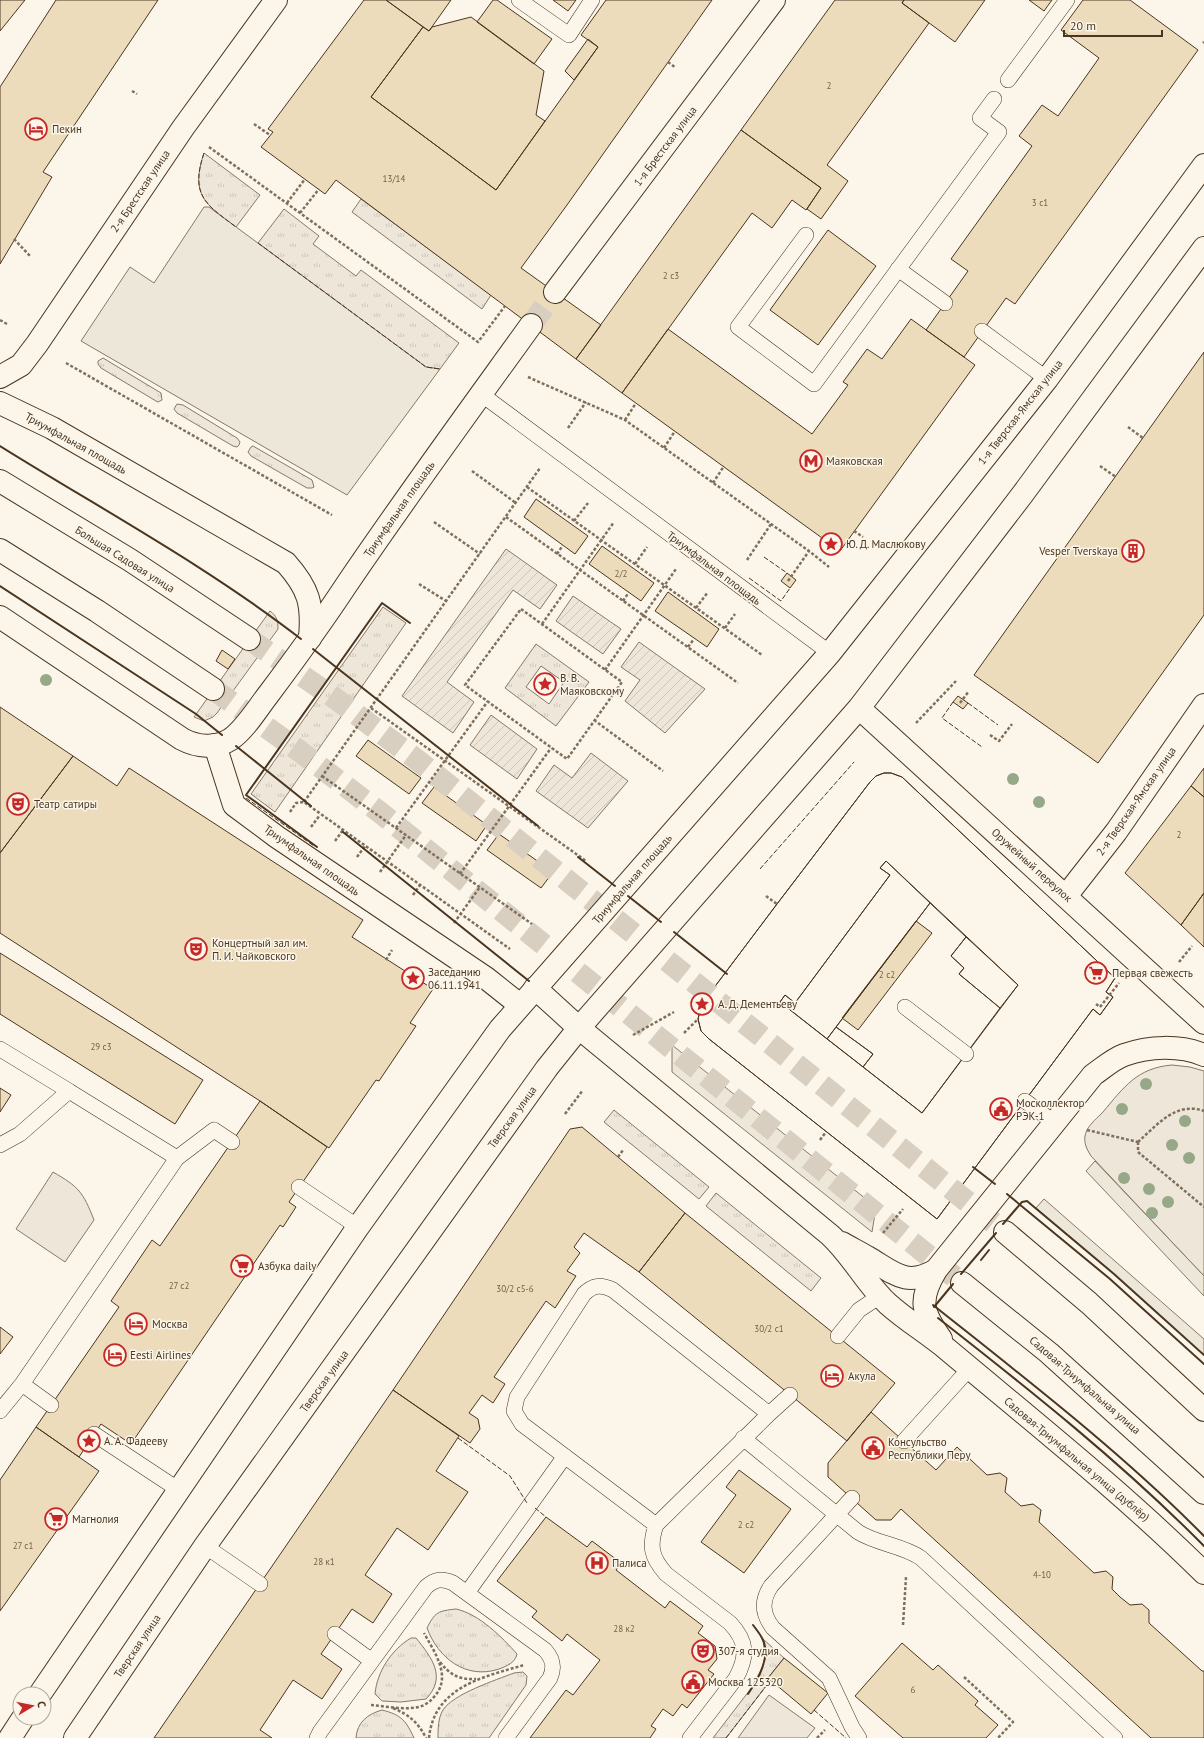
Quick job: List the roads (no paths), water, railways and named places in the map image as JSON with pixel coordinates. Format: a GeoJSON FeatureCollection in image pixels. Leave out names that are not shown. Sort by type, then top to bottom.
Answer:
{"type":"FeatureCollection","features":[{"type":"Feature","properties":{"kind":"main road","name":"2-я Брестская улица"},"geometry":{"type":"LineString","coordinates":[[0,377],[20,365],[37,344],[183,128],[276,0]]}},
{"type":"Feature","properties":{"kind":"main road","name":"1-я Брестская улица"},"geometry":{"type":"LineString","coordinates":[[555,292],[767,2]]}},
{"type":"Feature","properties":{"kind":"main road","name":"1-я Тверская-Ямская улица"},"geometry":{"type":"LineString","coordinates":[[830,654],[1047,379],[1204,165]]}},
{"type":"Feature","properties":{"kind":"main road"},"geometry":{"type":"LineString","coordinates":[[579,1028],[859,708],[1022,495],[1204,248]]}},
{"type":"Feature","properties":{"kind":"main road"},"geometry":{"type":"LineString","coordinates":[[481,394],[531,325]]}},
{"type":"Feature","properties":{"kind":"main road","name":"Триумфальная площадь"},"geometry":{"type":"LineString","coordinates":[[0,617],[182,739],[198,745],[215,745],[223,743],[238,733],[310,638],[372,547],[481,394]]}},
{"type":"Feature","properties":{"kind":"main road","name":"Триумфальная площадь"},"geometry":{"type":"LineString","coordinates":[[0,403],[52,428],[286,563],[300,578],[310,600],[312,618],[310,638]]}},
{"type":"Feature","properties":{"kind":"main road","name":"Большая Садовая улица"},"geometry":{"type":"LineString","coordinates":[[0,481],[130,560],[249,639]]}},
{"type":"Feature","properties":{"kind":"main road"},"geometry":{"type":"LineString","coordinates":[[0,550],[97,611],[213,689]]}},
{"type":"Feature","properties":{"kind":"main road","name":"Триумфальная площадь"},"geometry":{"type":"LineString","coordinates":[[536,988],[830,654]]}},
{"type":"Feature","properties":{"kind":"main road","name":"Оружейный переулок"},"geometry":{"type":"LineString","coordinates":[[859,708],[1204,1023]]}},
{"type":"Feature","properties":{"kind":"main road","name":"2-я Тверская-Ямская улица"},"geometry":{"type":"LineString","coordinates":[[1066,896],[1116,832],[1201,717]]}},
{"type":"Feature","properties":{"kind":"main road","name":"Триумфальная площадь"},"geometry":{"type":"LineString","coordinates":[[215,745],[234,805],[486,978],[520,1005]]}},
{"type":"Feature","properties":{"kind":"main road"},"geometry":{"type":"LineString","coordinates":[[45,1686],[358,1227],[500,1029],[536,988],[579,1028],[830,1235],[901,1277],[912,1279],[924,1277],[936,1270]]}},
{"type":"Feature","properties":{"kind":"main road","name":"Тверская улица"},"geometry":{"type":"LineString","coordinates":[[75,1738],[205,1546],[547,1068],[579,1028]]}},
{"type":"Feature","properties":{"kind":"main road"},"geometry":{"type":"LineString","coordinates":[[947,1349],[929,1321],[925,1308],[925,1293],[936,1270],[1093,1076],[1107,1064],[1124,1055],[1147,1050],[1172,1047],[1196,1051],[1204,1055]]}},
{"type":"Feature","properties":{"kind":"main road"},"geometry":{"type":"LineString","coordinates":[[1005,1232],[1090,1303],[1204,1410]]}},
{"type":"Feature","properties":{"kind":"main road","name":"Садовая-Триумфальная улица (дублёр)"},"geometry":{"type":"LineString","coordinates":[[830,1235],[843,1248],[868,1282],[888,1304],[947,1349],[1092,1469],[1158,1527],[1204,1573]]}},
{"type":"Feature","properties":{"kind":"main road","name":"Садовая-Триумфальная улица"},"geometry":{"type":"LineString","coordinates":[[962,1283],[1049,1353],[1204,1493]]}},
{"type":"Feature","properties":{"kind":"main road"},"geometry":{"type":"LineString","coordinates":[[10,1738],[18,1726]]}},
{"type":"Feature","properties":{"kind":"lane"},"geometry":{"type":"LineString","coordinates":[[519,0],[569,34],[592,0]]}},
{"type":"Feature","properties":{"kind":"lane"},"geometry":{"type":"LineString","coordinates":[[1008,80],[1067,0]]}},
{"type":"Feature","properties":{"kind":"lane"},"geometry":{"type":"LineString","coordinates":[[806,235],[738,328],[814,384],[999,132],[980,118],[994,99]]}},
{"type":"Feature","properties":{"kind":"lane"},"geometry":{"type":"LineString","coordinates":[[898,269],[945,303]]}},
{"type":"Feature","properties":{"kind":"lane"},"geometry":{"type":"LineString","coordinates":[[982,331],[1047,379]]}},
{"type":"Feature","properties":{"kind":"lane","name":"Триумфальная площадь"},"geometry":{"type":"LineString","coordinates":[[481,394],[830,654]]}},
{"type":"Feature","properties":{"kind":"lane"},"geometry":{"type":"LineString","coordinates":[[905,1006],[966,1054]]}},
{"type":"Feature","properties":{"kind":"lane"},"geometry":{"type":"LineString","coordinates":[[0,1049],[177,1158]]}},
{"type":"Feature","properties":{"kind":"lane"},"geometry":{"type":"LineString","coordinates":[[0,1145],[20,1134],[69,1091]]}},
{"type":"Feature","properties":{"kind":"lane"},"geometry":{"type":"LineString","coordinates":[[1025,1101],[1055,1123]]}},
{"type":"Feature","properties":{"kind":"lane"},"geometry":{"type":"LineString","coordinates":[[0,1411],[22,1384],[177,1158],[214,1130],[232,1142]]}},
{"type":"Feature","properties":{"kind":"lane"},"geometry":{"type":"LineString","coordinates":[[299,1187],[358,1227]]}},
{"type":"Feature","properties":{"kind":"lane"},"geometry":{"type":"LineString","coordinates":[[656,1525],[522,1424],[514,1411],[517,1397],[584,1294],[590,1289],[598,1286],[605,1286],[613,1290],[769,1414]]}},
{"type":"Feature","properties":{"kind":"lane"},"geometry":{"type":"LineString","coordinates":[[838,1336],[859,1310],[880,1296]]}},
{"type":"Feature","properties":{"kind":"lane"},"geometry":{"type":"LineString","coordinates":[[904,1441],[970,1368]]}},
{"type":"Feature","properties":{"kind":"lane"},"geometry":{"type":"LineString","coordinates":[[22,1384],[51,1405]]}},
{"type":"Feature","properties":{"kind":"lane"},"geometry":{"type":"LineString","coordinates":[[690,1738],[742,1667],[745,1655],[743,1643],[738,1632],[730,1623],[666,1574],[657,1564],[652,1551],[652,1538],[656,1525],[790,1395]]}},
{"type":"Feature","properties":{"kind":"lane"},"geometry":{"type":"LineString","coordinates":[[94,1434],[179,1490]]}},
{"type":"Feature","properties":{"kind":"lane"},"geometry":{"type":"LineString","coordinates":[[744,1438],[862,1534],[907,1550],[925,1561],[1115,1738]]}},
{"type":"Feature","properties":{"kind":"lane"},"geometry":{"type":"LineString","coordinates":[[467,1593],[566,1456]]}},
{"type":"Feature","properties":{"kind":"lane"},"geometry":{"type":"LineString","coordinates":[[852,1498],[771,1586],[766,1594],[764,1612],[773,1628],[829,1678],[852,1727],[859,1738]]}},
{"type":"Feature","properties":{"kind":"lane"},"geometry":{"type":"LineString","coordinates":[[205,1546],[260,1584]]}},
{"type":"Feature","properties":{"kind":"lane"},"geometry":{"type":"LineString","coordinates":[[317,1738],[410,1608],[426,1587],[431,1582],[438,1579],[453,1583],[467,1593],[545,1650],[553,1663],[553,1671],[550,1678],[506,1738]]}},
{"type":"Feature","properties":{"kind":"lane"},"geometry":{"type":"LineString","coordinates":[[335,1634],[372,1661]]}},
{"type":"Feature","properties":{"kind":"tunnel"},"geometry":{"type":"LineString","coordinates":[[531,325],[555,292]]}},
{"type":"Feature","properties":{"kind":"tunnel"},"geometry":{"type":"LineString","coordinates":[[249,639],[336,699],[421,763],[1005,1232]]}},
{"type":"Feature","properties":{"kind":"tunnel"},"geometry":{"type":"LineString","coordinates":[[213,689],[298,750],[382,814],[962,1283]]}},
{"type":"Feature","properties":{"kind":"place","name":"Пекин"},"geometry":{"type":"Point","coordinates":[36,129]}},
{"type":"Feature","properties":{"kind":"place","name":"Маяковская"},"geometry":{"type":"Point","coordinates":[811,461]}},
{"type":"Feature","properties":{"kind":"place","name":"Ю. Д. Маслюкову"},"geometry":{"type":"Point","coordinates":[831,544]}},
{"type":"Feature","properties":{"kind":"place","name":"Vesper Tverskaya"},"geometry":{"type":"Point","coordinates":[1133,551]}},
{"type":"Feature","properties":{"kind":"place","name":"В. В. Маяковскому"},"geometry":{"type":"Point","coordinates":[545,684]}},
{"type":"Feature","properties":{"kind":"place","name":"Театр сатиры"},"geometry":{"type":"Point","coordinates":[18,804]}},
{"type":"Feature","properties":{"kind":"place","name":"Концертный зал им. П. И. Чайковского"},"geometry":{"type":"Point","coordinates":[196,949]}},
{"type":"Feature","properties":{"kind":"place","name":"Первая свежесть"},"geometry":{"type":"Point","coordinates":[1096,973]}},
{"type":"Feature","properties":{"kind":"place","name":"Заседанию 06.11.1941"},"geometry":{"type":"Point","coordinates":[413,978]}},
{"type":"Feature","properties":{"kind":"place","name":"А. Д. Дементьеву"},"geometry":{"type":"Point","coordinates":[702,1004]}},
{"type":"Feature","properties":{"kind":"place","name":"Москоллектор РЭК-1"},"geometry":{"type":"Point","coordinates":[1001,1109]}},
{"type":"Feature","properties":{"kind":"place","name":"Азбука daily"},"geometry":{"type":"Point","coordinates":[242,1266]}},
{"type":"Feature","properties":{"kind":"place","name":"Москва"},"geometry":{"type":"Point","coordinates":[136,1324]}},
{"type":"Feature","properties":{"kind":"place","name":"Eesti Аirlines"},"geometry":{"type":"Point","coordinates":[115,1355]}},
{"type":"Feature","properties":{"kind":"place","name":"Акула"},"geometry":{"type":"Point","coordinates":[832,1376]}},
{"type":"Feature","properties":{"kind":"place","name":"А. А. Фадееву"},"geometry":{"type":"Point","coordinates":[89,1441]}},
{"type":"Feature","properties":{"kind":"place","name":"Консульство Республики Перу"},"geometry":{"type":"Point","coordinates":[873,1448]}},
{"type":"Feature","properties":{"kind":"place","name":"Магнолия"},"geometry":{"type":"Point","coordinates":[56,1519]}},
{"type":"Feature","properties":{"kind":"place","name":"Палиса"},"geometry":{"type":"Point","coordinates":[597,1563]}},
{"type":"Feature","properties":{"kind":"place","name":"307-я студия"},"geometry":{"type":"Point","coordinates":[703,1651]}},
{"type":"Feature","properties":{"kind":"place","name":"Москва 125320"},"geometry":{"type":"Point","coordinates":[693,1682]}}]}
